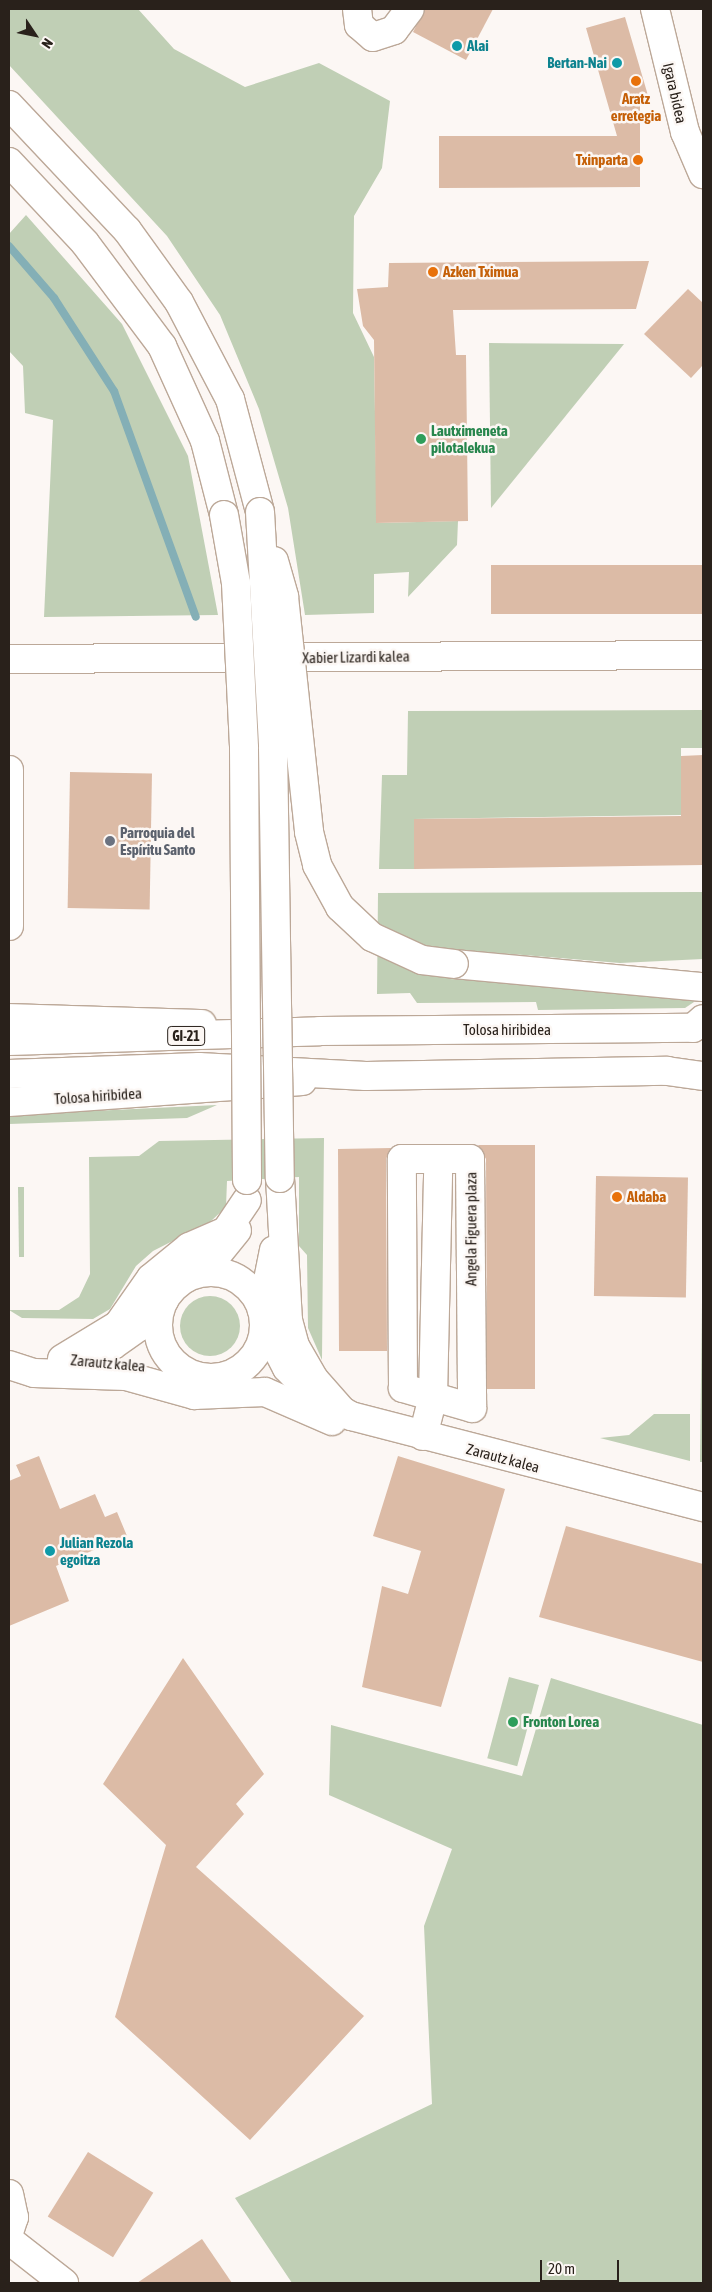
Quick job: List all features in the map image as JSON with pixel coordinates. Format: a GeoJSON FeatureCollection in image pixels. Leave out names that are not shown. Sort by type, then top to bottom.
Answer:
{"type":"FeatureCollection","features":[{"type":"Feature","properties":{"kind":"main road"},"geometry":{"type":"LineString","coordinates":[[357,9],[359,25],[373,37],[394,30],[410,9]]}},
{"type":"Feature","properties":{"kind":"main road","name":"Igara bidea"},"geometry":{"type":"LineString","coordinates":[[655,9],[684,132],[703,174]]}},
{"type":"Feature","properties":{"kind":"main road"},"geometry":{"type":"LineString","coordinates":[[9,105],[127,230],[179,302],[230,399],[284,598],[309,832],[317,865],[340,908],[372,937],[422,960],[647,980],[703,988]]}},
{"type":"Feature","properties":{"kind":"main road"},"geometry":{"type":"LineString","coordinates":[[9,162],[85,243],[162,346],[205,441],[224,515],[236,583],[244,749],[247,1190],[234,1236],[213,1260],[186,1278],[164,1299],[157,1332],[171,1362],[184,1372],[208,1378],[232,1375],[255,1355],[273,1264],[280,1178]]}},
{"type":"Feature","properties":{"kind":"main road"},"geometry":{"type":"LineString","coordinates":[[260,512],[273,748],[280,1178],[288,1320],[295,1346],[314,1379],[344,1413]]}},
{"type":"Feature","properties":{"kind":"main road","name":"Xabier Lizardi kalea"},"geometry":{"type":"LineString","coordinates":[[9,659],[703,655]]}},
{"type":"Feature","properties":{"kind":"main road"},"geometry":{"type":"LineString","coordinates":[[9,770],[9,926]]}},
{"type":"Feature","properties":{"kind":"main road"},"geometry":{"type":"LineString","coordinates":[[647,980],[703,972]]}},
{"type":"Feature","properties":{"kind":"main road","name":"Tolosa hiribidea"},"geometry":{"type":"LineString","coordinates":[[9,1018],[320,1032]]}},
{"type":"Feature","properties":{"kind":"main road","name":"Tolosa hiribidea"},"geometry":{"type":"LineString","coordinates":[[9,1041],[320,1032],[700,1025]]}},
{"type":"Feature","properties":{"kind":"main road","name":"Tolosa hiribidea"},"geometry":{"type":"LineString","coordinates":[[9,1074],[199,1067],[366,1076]]}},
{"type":"Feature","properties":{"kind":"main road","name":"Tolosa hiribidea"},"geometry":{"type":"LineString","coordinates":[[9,1102],[366,1076],[667,1071],[703,1076]]}},
{"type":"Feature","properties":{"kind":"main road","name":"Angela Figuera plaza"},"geometry":{"type":"LineString","coordinates":[[402,1159],[470,1159],[472,1408],[434,1396],[403,1388],[402,1159]]}},
{"type":"Feature","properties":{"kind":"main road"},"geometry":{"type":"LineString","coordinates":[[423,1436],[434,1396],[438,1174]]}},
{"type":"Feature","properties":{"kind":"main road"},"geometry":{"type":"LineString","coordinates":[[62,1359],[118,1325],[151,1278],[189,1247],[226,1231],[247,1190]]}},
{"type":"Feature","properties":{"kind":"main road"},"geometry":{"type":"LineString","coordinates":[[186,1278],[209,1272],[232,1276],[246,1284],[263,1318]]}},
{"type":"Feature","properties":{"kind":"main road","name":"Zarautz kalea"},"geometry":{"type":"LineString","coordinates":[[62,1359],[113,1345],[139,1327],[164,1299]]}},
{"type":"Feature","properties":{"kind":"main road","name":"Zarautz kalea"},"geometry":{"type":"LineString","coordinates":[[263,1318],[287,1368],[310,1392],[344,1413],[384,1427],[703,1507]]}},
{"type":"Feature","properties":{"kind":"main road","name":"Zarautz kalea"},"geometry":{"type":"LineString","coordinates":[[9,1358],[62,1359],[184,1372]]}},
{"type":"Feature","properties":{"kind":"main road"},"geometry":{"type":"LineString","coordinates":[[9,1365],[34,1374],[126,1376],[194,1395],[265,1392],[360,1431],[384,1427]]}},
{"type":"Feature","properties":{"kind":"main road","name":"Zarautz kalea"},"geometry":{"type":"LineString","coordinates":[[232,1375],[310,1392]]}},
{"type":"Feature","properties":{"kind":"main road"},"geometry":{"type":"LineString","coordinates":[[9,2194],[14,2217],[9,2232]]}},
{"type":"Feature","properties":{"kind":"main road"},"geometry":{"type":"LineString","coordinates":[[9,2240],[64,2283]]}},
{"type":"Feature","properties":{"kind":"green space"},"geometry":{"type":"Polygon","coordinates":[[[9,9],[138,9],[174,49],[245,87],[319,63],[390,101],[382,168],[354,216],[353,313],[374,357],[377,523],[458,521],[457,545],[408,597],[409,572],[374,574],[374,613],[305,615],[288,508],[259,409],[220,315],[167,236],[9,65],[9,9]]]}},
{"type":"Feature","properties":{"kind":"green space"},"geometry":{"type":"Polygon","coordinates":[[[26,215],[122,324],[188,456],[218,615],[44,617],[53,420],[25,413],[23,366],[9,351],[9,234],[26,215]]]}},
{"type":"Feature","properties":{"kind":"green space"},"geometry":{"type":"Polygon","coordinates":[[[489,343],[624,344],[491,508],[489,343]]]}},
{"type":"Feature","properties":{"kind":"green space"},"geometry":{"type":"Polygon","coordinates":[[[703,710],[703,748],[681,748],[681,815],[414,819],[414,869],[379,869],[382,775],[407,775],[408,711],[703,710]]]}},
{"type":"Feature","properties":{"kind":"green space"},"geometry":{"type":"Polygon","coordinates":[[[703,892],[703,959],[620,963],[451,949],[450,979],[674,993],[691,997],[694,1002],[685,1008],[538,1010],[536,1002],[417,1003],[410,993],[377,994],[378,893],[703,892]]]}},
{"type":"Feature","properties":{"kind":"green space"},"geometry":{"type":"Polygon","coordinates":[[[217,1105],[187,1118],[9,1124],[9,1115],[217,1105]]]}},
{"type":"Feature","properties":{"kind":"green space"},"geometry":{"type":"Polygon","coordinates":[[[324,1138],[322,1360],[308,1328],[307,1255],[299,1246],[299,1177],[227,1181],[226,1207],[210,1222],[153,1251],[136,1266],[110,1309],[93,1319],[22,1318],[9,1310],[59,1310],[79,1297],[90,1274],[89,1157],[139,1156],[159,1141],[324,1138]]]}},
{"type":"Feature","properties":{"kind":"green space"},"geometry":{"type":"Polygon","coordinates":[[[18,1187],[24,1187],[24,1257],[19,1257],[18,1187]]]}},
{"type":"Feature","properties":{"kind":"green space"},"geometry":{"type":"Polygon","coordinates":[[[703,1221],[703,1462],[700,1462],[703,1221]]]}},
{"type":"Feature","properties":{"kind":"green space"},"geometry":{"type":"Polygon","coordinates":[[[210,1296],[227,1301],[235,1309],[240,1326],[235,1343],[227,1351],[210,1356],[193,1351],[185,1343],[180,1326],[185,1309],[193,1301],[210,1296]]]}},
{"type":"Feature","properties":{"kind":"green space"},"geometry":{"type":"Polygon","coordinates":[[[654,1414],[690,1414],[690,1461],[600,1438],[629,1435],[654,1414]]]}},
{"type":"Feature","properties":{"kind":"green space","name":"Fronton Lorea"},"geometry":{"type":"Polygon","coordinates":[[[509,1677],[539,1685],[517,1766],[487,1758],[509,1677]]]}},
{"type":"Feature","properties":{"kind":"green space"},"geometry":{"type":"Polygon","coordinates":[[[551,1678],[703,1725],[703,2283],[292,2283],[235,2198],[432,2104],[424,1926],[452,1849],[329,1795],[331,1725],[522,1776],[551,1678]]]}},
{"type":"Feature","properties":{"kind":"building","name":"Alai"},"geometry":{"type":"Polygon","coordinates":[[[425,9],[493,9],[466,60],[413,32],[425,9]]]}},
{"type":"Feature","properties":{"kind":"building"},"geometry":{"type":"Polygon","coordinates":[[[625,17],[649,99],[640,101],[640,187],[439,188],[439,136],[617,136],[586,28],[625,17]]]}},
{"type":"Feature","properties":{"kind":"building"},"geometry":{"type":"Polygon","coordinates":[[[649,261],[636,309],[453,310],[456,355],[466,355],[468,521],[376,523],[374,340],[363,326],[357,289],[388,287],[389,263],[649,261]]]}},
{"type":"Feature","properties":{"kind":"building"},"geometry":{"type":"Polygon","coordinates":[[[688,289],[703,303],[703,365],[691,378],[644,334],[688,289]]]}},
{"type":"Feature","properties":{"kind":"building"},"geometry":{"type":"Polygon","coordinates":[[[491,565],[703,565],[703,614],[491,614],[491,565]]]}},
{"type":"Feature","properties":{"kind":"building"},"geometry":{"type":"Polygon","coordinates":[[[703,755],[703,865],[414,869],[414,819],[681,816],[681,756],[703,755]]]}},
{"type":"Feature","properties":{"kind":"building","name":"Parroquia del Espíritu Santo"},"geometry":{"type":"Polygon","coordinates":[[[70,772],[152,773],[150,909],[68,908],[70,772]]]}},
{"type":"Feature","properties":{"kind":"building"},"geometry":{"type":"Polygon","coordinates":[[[478,1145],[535,1145],[535,1389],[487,1389],[486,1159],[478,1145]]]}},
{"type":"Feature","properties":{"kind":"building"},"geometry":{"type":"Polygon","coordinates":[[[391,1148],[386,1159],[387,1351],[339,1351],[338,1149],[391,1148]]]}},
{"type":"Feature","properties":{"kind":"building"},"geometry":{"type":"Polygon","coordinates":[[[596,1176],[688,1178],[686,1298],[594,1296],[596,1176]]]}},
{"type":"Feature","properties":{"kind":"building","name":"Julian Rezola egoitza"},"geometry":{"type":"Polygon","coordinates":[[[39,1456],[60,1509],[95,1494],[105,1517],[117,1512],[127,1536],[56,1566],[69,1601],[9,1626],[9,1481],[21,1476],[16,1465],[39,1456]]]}},
{"type":"Feature","properties":{"kind":"building"},"geometry":{"type":"Polygon","coordinates":[[[398,1456],[505,1489],[441,1707],[362,1687],[382,1586],[408,1594],[421,1551],[373,1536],[398,1456]]]}},
{"type":"Feature","properties":{"kind":"building"},"geometry":{"type":"Polygon","coordinates":[[[566,1526],[703,1564],[703,1662],[539,1617],[566,1526]]]}},
{"type":"Feature","properties":{"kind":"building"},"geometry":{"type":"Polygon","coordinates":[[[183,1658],[264,1774],[236,1804],[244,1814],[196,1867],[364,2016],[250,2140],[115,2017],[166,1845],[103,1784],[183,1658]]]}},
{"type":"Feature","properties":{"kind":"building"},"geometry":{"type":"Polygon","coordinates":[[[88,2152],[153,2193],[113,2257],[48,2216],[88,2152]]]}},
{"type":"Feature","properties":{"kind":"building"},"geometry":{"type":"Polygon","coordinates":[[[202,2239],[232,2283],[137,2283],[202,2239]]]}},
{"type":"Feature","properties":{"kind":"waterway"},"geometry":{"type":"LineString","coordinates":[[9,246],[54,298],[114,391],[196,617]]}},
{"type":"Feature","properties":{"kind":"place","name":"Alai"},"geometry":{"type":"Point","coordinates":[457,46]}},
{"type":"Feature","properties":{"kind":"place","name":"Bertan-Nai"},"geometry":{"type":"Point","coordinates":[617,63]}},
{"type":"Feature","properties":{"kind":"place","name":"Aratz erretegia"},"geometry":{"type":"Point","coordinates":[636,81]}},
{"type":"Feature","properties":{"kind":"place","name":"Txinparta"},"geometry":{"type":"Point","coordinates":[638,160]}},
{"type":"Feature","properties":{"kind":"place","name":"Azken Tximua"},"geometry":{"type":"Point","coordinates":[433,272]}},
{"type":"Feature","properties":{"kind":"place","name":"Lautximeneta pilotalekua"},"geometry":{"type":"Point","coordinates":[421,439]}},
{"type":"Feature","properties":{"kind":"place","name":"Parroquia del Espíritu Santo"},"geometry":{"type":"Point","coordinates":[110,841]}},
{"type":"Feature","properties":{"kind":"place","name":"Aldaba"},"geometry":{"type":"Point","coordinates":[617,1197]}},
{"type":"Feature","properties":{"kind":"place","name":"Julian Rezola egoitza"},"geometry":{"type":"Point","coordinates":[50,1551]}},
{"type":"Feature","properties":{"kind":"place","name":"Fronton Lorea"},"geometry":{"type":"Point","coordinates":[513,1722]}}]}
